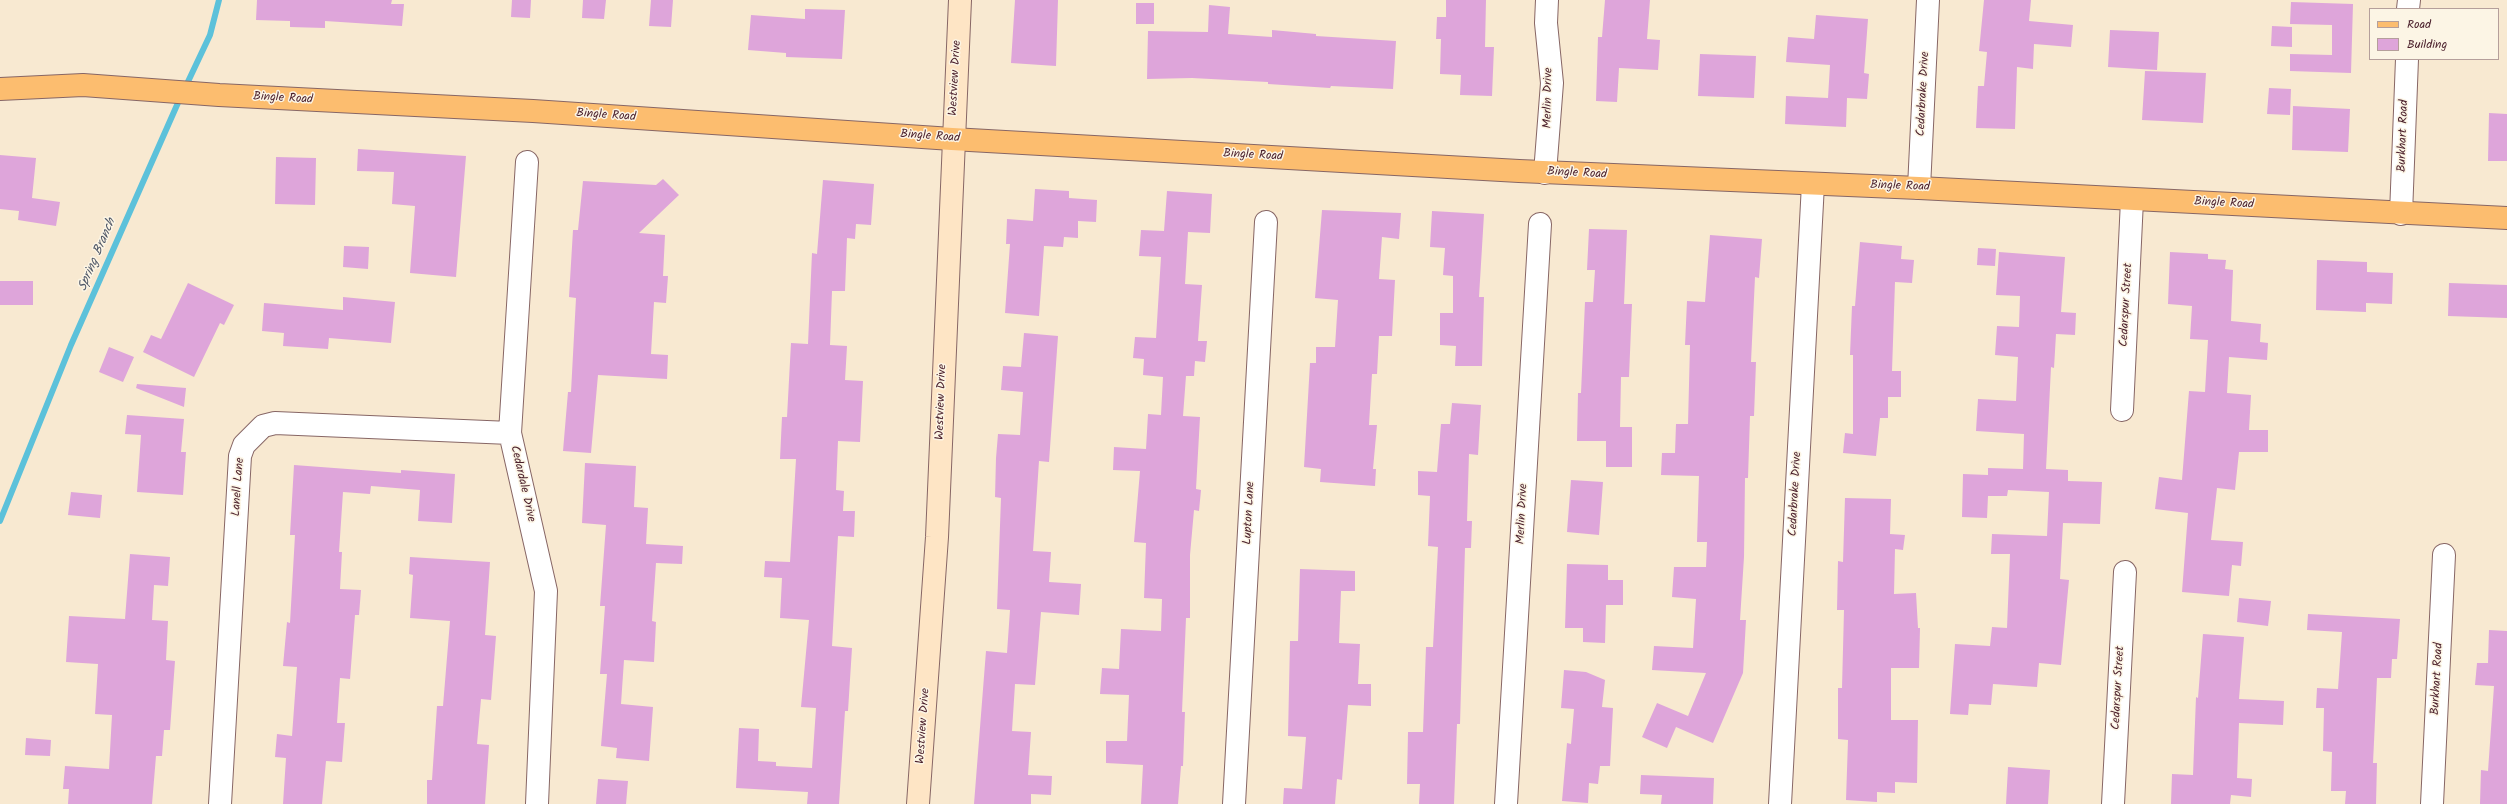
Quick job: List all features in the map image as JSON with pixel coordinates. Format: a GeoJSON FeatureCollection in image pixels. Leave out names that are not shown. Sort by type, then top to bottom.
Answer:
{"type":"FeatureCollection","features":[{"type":"Feature","properties":{"kind":"main road","name":"Westview Drive"},"geometry":{"type":"LineString","coordinates":[[918,804],[938,537],[952,139],[960,0]]}},
{"type":"Feature","properties":{"kind":"main road","name":"Bingle Road"},"geometry":{"type":"LineString","coordinates":[[0,89],[83,85],[218,96],[530,111],[952,139],[1545,173],[1920,188],[2401,214],[2507,218]]}},
{"type":"Feature","properties":{"kind":"street","name":"Merlin Drive"},"geometry":{"type":"LineString","coordinates":[[1545,173],[1552,83],[1546,23],[1547,0]]}},
{"type":"Feature","properties":{"kind":"street","name":"Cedarbrake Drive"},"geometry":{"type":"LineString","coordinates":[[1920,188],[1928,0]]}},
{"type":"Feature","properties":{"kind":"street","name":"Burkhart Road"},"geometry":{"type":"LineString","coordinates":[[2401,214],[2407,60]]}},
{"type":"Feature","properties":{"kind":"street","name":"Cedardale Drive"},"geometry":{"type":"LineString","coordinates":[[527,162],[510,433],[546,591],[537,804]]}},
{"type":"Feature","properties":{"kind":"street","name":"Cedarbrake Drive"},"geometry":{"type":"LineString","coordinates":[[1780,804],[1813,184]]}},
{"type":"Feature","properties":{"kind":"street","name":"Cedarspur Street"},"geometry":{"type":"LineString","coordinates":[[2122,410],[2132,200]]}},
{"type":"Feature","properties":{"kind":"street","name":"Lupton Lane"},"geometry":{"type":"LineString","coordinates":[[1234,804],[1266,222]]}},
{"type":"Feature","properties":{"kind":"street","name":"Merlin Drive"},"geometry":{"type":"LineString","coordinates":[[1506,804],[1540,224]]}},
{"type":"Feature","properties":{"kind":"street","name":"Lanell Lane"},"geometry":{"type":"LineString","coordinates":[[220,804],[240,456],[244,445],[263,426],[275,423],[510,433]]}},
{"type":"Feature","properties":{"kind":"street","name":"Burkhart Road"},"geometry":{"type":"LineString","coordinates":[[2432,804],[2444,555]]}},
{"type":"Feature","properties":{"kind":"street","name":"Cedarspur Street"},"geometry":{"type":"LineString","coordinates":[[2113,804],[2125,572]]}},
{"type":"Feature","properties":{"kind":"building"},"geometry":{"type":"Polygon","coordinates":[[[257,0],[392,0],[391,4],[404,4],[402,26],[325,21],[325,28],[290,27],[290,21],[256,20],[257,0]]]}},
{"type":"Feature","properties":{"kind":"building"},"geometry":{"type":"Polygon","coordinates":[[[512,0],[531,0],[530,18],[511,17],[512,0]]]}},
{"type":"Feature","properties":{"kind":"building"},"geometry":{"type":"Polygon","coordinates":[[[583,0],[606,0],[604,19],[582,18],[583,0]]]}},
{"type":"Feature","properties":{"kind":"building"},"geometry":{"type":"Polygon","coordinates":[[[651,0],[673,0],[671,27],[649,26],[651,0]]]}},
{"type":"Feature","properties":{"kind":"building"},"geometry":{"type":"Polygon","coordinates":[[[1015,0],[1058,0],[1056,66],[1011,63],[1015,0]]]}},
{"type":"Feature","properties":{"kind":"building"},"geometry":{"type":"Polygon","coordinates":[[[1446,0],[1486,0],[1485,47],[1494,47],[1492,96],[1460,95],[1461,75],[1440,74],[1441,39],[1436,39],[1437,17],[1446,17],[1446,0]]]}},
{"type":"Feature","properties":{"kind":"building"},"geometry":{"type":"Polygon","coordinates":[[[1605,0],[1650,0],[1647,39],[1660,40],[1658,70],[1619,68],[1617,102],[1596,101],[1598,37],[1602,37],[1605,0]]]}},
{"type":"Feature","properties":{"kind":"building"},"geometry":{"type":"Polygon","coordinates":[[[1984,0],[2031,0],[2029,21],[2073,25],[2071,47],[2034,44],[2033,69],[2017,67],[2015,129],[1976,128],[1978,86],[1984,86],[1987,52],[1979,51],[1984,0]]]}},
{"type":"Feature","properties":{"kind":"building"},"geometry":{"type":"Polygon","coordinates":[[[2291,2],[2353,4],[2351,73],[2290,71],[2290,54],[2332,55],[2332,25],[2290,24],[2291,2]]]}},
{"type":"Feature","properties":{"kind":"building"},"geometry":{"type":"Polygon","coordinates":[[[1136,3],[1154,3],[1154,24],[1136,24],[1136,3]]]}},
{"type":"Feature","properties":{"kind":"building"},"geometry":{"type":"Polygon","coordinates":[[[1209,5],[1230,7],[1228,34],[1272,37],[1272,30],[1316,34],[1316,36],[1396,41],[1393,89],[1331,86],[1330,88],[1268,84],[1268,82],[1192,78],[1147,79],[1148,31],[1208,32],[1209,5]]]}},
{"type":"Feature","properties":{"kind":"building"},"geometry":{"type":"Polygon","coordinates":[[[805,9],[845,10],[842,59],[786,57],[786,53],[748,50],[751,15],[805,19],[805,9]]]}},
{"type":"Feature","properties":{"kind":"building"},"geometry":{"type":"Polygon","coordinates":[[[1816,15],[1868,19],[1864,73],[1869,74],[1867,99],[1847,98],[1846,127],[1785,124],[1786,96],[1828,98],[1830,65],[1786,62],[1788,37],[1814,39],[1816,15]]]}},
{"type":"Feature","properties":{"kind":"building"},"geometry":{"type":"Polygon","coordinates":[[[2272,26],[2292,27],[2292,47],[2271,46],[2272,26]]]}},
{"type":"Feature","properties":{"kind":"building"},"geometry":{"type":"Polygon","coordinates":[[[2110,30],[2159,32],[2157,70],[2108,67],[2110,30]]]}},
{"type":"Feature","properties":{"kind":"building"},"geometry":{"type":"Polygon","coordinates":[[[1700,54],[1756,56],[1754,98],[1698,96],[1700,54]]]}},
{"type":"Feature","properties":{"kind":"building"},"geometry":{"type":"Polygon","coordinates":[[[2145,71],[2206,73],[2203,123],[2142,120],[2145,71]]]}},
{"type":"Feature","properties":{"kind":"building"},"geometry":{"type":"Polygon","coordinates":[[[2269,88],[2291,89],[2290,115],[2267,114],[2269,88]]]}},
{"type":"Feature","properties":{"kind":"building"},"geometry":{"type":"Polygon","coordinates":[[[2293,106],[2350,109],[2348,152],[2292,150],[2293,106]]]}},
{"type":"Feature","properties":{"kind":"building"},"geometry":{"type":"Polygon","coordinates":[[[2489,113],[2507,114],[2507,161],[2488,161],[2489,113]]]}},
{"type":"Feature","properties":{"kind":"building"},"geometry":{"type":"Polygon","coordinates":[[[358,149],[466,156],[456,277],[410,273],[415,206],[392,204],[394,172],[357,171],[358,149]]]}},
{"type":"Feature","properties":{"kind":"building"},"geometry":{"type":"Polygon","coordinates":[[[0,155],[36,158],[32,198],[60,202],[56,226],[18,220],[19,211],[0,209],[0,155]]]}},
{"type":"Feature","properties":{"kind":"building"},"geometry":{"type":"Polygon","coordinates":[[[276,157],[316,158],[315,205],[275,204],[276,157]]]}},
{"type":"Feature","properties":{"kind":"building"},"geometry":{"type":"Polygon","coordinates":[[[663,179],[679,195],[639,233],[665,235],[663,276],[668,276],[666,303],[654,302],[651,354],[668,355],[667,379],[598,375],[591,453],[563,451],[568,392],[571,392],[576,298],[569,297],[573,230],[578,230],[583,181],[656,185],[663,179]]]}},
{"type":"Feature","properties":{"kind":"building"},"geometry":{"type":"Polygon","coordinates":[[[823,180],[874,184],[871,225],[856,224],[855,239],[847,238],[845,291],[832,291],[830,345],[847,346],[845,380],[863,381],[860,442],[838,441],[836,490],[844,491],[843,511],[855,511],[854,537],[838,536],[832,646],[852,648],[848,711],[845,711],[839,804],[807,804],[808,792],[736,788],[739,728],[759,729],[758,761],[776,762],[776,766],[812,768],[816,708],[801,707],[809,620],[780,618],[782,578],[764,577],[765,561],[790,562],[796,459],[780,459],[782,417],[787,417],[791,343],[808,344],[812,253],[817,254],[823,180]]]}},
{"type":"Feature","properties":{"kind":"building"},"geometry":{"type":"Polygon","coordinates":[[[1035,189],[1069,191],[1069,198],[1097,200],[1096,222],[1078,221],[1078,238],[1064,237],[1063,247],[1044,246],[1039,316],[1005,313],[1010,244],[1006,244],[1007,219],[1033,221],[1035,189]]]}},
{"type":"Feature","properties":{"kind":"building"},"geometry":{"type":"Polygon","coordinates":[[[1167,191],[1212,194],[1210,233],[1188,232],[1185,284],[1202,285],[1198,341],[1207,341],[1205,362],[1195,361],[1194,376],[1186,376],[1183,416],[1200,417],[1196,489],[1201,490],[1199,511],[1194,510],[1190,555],[1190,618],[1186,618],[1182,712],[1185,712],[1183,766],[1181,766],[1178,804],[1141,804],[1143,765],[1106,763],[1106,741],[1127,741],[1129,695],[1100,694],[1102,668],[1119,669],[1121,629],[1161,631],[1162,599],[1144,598],[1146,543],[1134,542],[1140,471],[1113,470],[1114,447],[1146,449],[1148,414],[1161,415],[1163,377],[1143,375],[1144,359],[1133,358],[1135,337],[1156,338],[1161,257],[1139,256],[1141,230],[1164,231],[1167,191]]]}},
{"type":"Feature","properties":{"kind":"building"},"geometry":{"type":"Polygon","coordinates":[[[1322,210],[1401,213],[1399,239],[1382,237],[1379,279],[1395,280],[1392,336],[1379,336],[1377,374],[1372,374],[1369,425],[1377,425],[1373,469],[1376,469],[1375,486],[1320,482],[1321,469],[1304,467],[1310,363],[1316,363],[1316,347],[1335,347],[1338,300],[1315,298],[1322,210]]]}},
{"type":"Feature","properties":{"kind":"building"},"geometry":{"type":"Polygon","coordinates":[[[1432,211],[1484,214],[1479,297],[1484,297],[1482,366],[1455,366],[1456,346],[1440,345],[1440,313],[1453,313],[1453,276],[1443,275],[1445,248],[1430,247],[1432,211]]]}},
{"type":"Feature","properties":{"kind":"building"},"geometry":{"type":"Polygon","coordinates":[[[1589,229],[1627,230],[1624,304],[1632,304],[1629,377],[1621,377],[1620,427],[1632,427],[1632,467],[1606,467],[1606,441],[1577,441],[1578,393],[1581,393],[1585,302],[1593,302],[1595,270],[1587,270],[1589,229]]]}},
{"type":"Feature","properties":{"kind":"building"},"geometry":{"type":"Polygon","coordinates":[[[1710,235],[1762,239],[1759,278],[1755,277],[1751,362],[1756,362],[1754,416],[1750,416],[1748,478],[1745,478],[1744,557],[1740,620],[1746,620],[1743,673],[1713,743],[1676,727],[1667,748],[1642,737],[1657,703],[1688,716],[1706,673],[1652,670],[1654,646],[1693,648],[1696,599],[1672,597],[1674,567],[1706,567],[1707,542],[1697,542],[1699,476],[1661,475],[1662,453],[1675,453],[1676,424],[1688,424],[1690,345],[1685,345],[1687,301],[1705,302],[1710,235]]]}},
{"type":"Feature","properties":{"kind":"building"},"geometry":{"type":"Polygon","coordinates":[[[1860,242],[1902,246],[1901,259],[1914,260],[1912,283],[1895,282],[1892,371],[1901,371],[1901,397],[1888,397],[1888,418],[1880,418],[1876,456],[1843,453],[1845,433],[1853,434],[1853,355],[1850,355],[1852,306],[1855,306],[1860,242]]]}},
{"type":"Feature","properties":{"kind":"building"},"geometry":{"type":"Polygon","coordinates":[[[344,246],[369,247],[368,269],[343,267],[344,246]]]}},
{"type":"Feature","properties":{"kind":"building"},"geometry":{"type":"Polygon","coordinates":[[[1978,248],[1996,249],[1995,266],[1977,265],[1978,248]]]}},
{"type":"Feature","properties":{"kind":"building"},"geometry":{"type":"Polygon","coordinates":[[[1999,252],[2065,257],[2061,312],[2076,313],[2075,335],[2056,334],[2054,368],[2051,367],[2046,469],[2068,470],[2068,481],[2102,482],[2100,524],[2063,523],[2060,579],[2069,580],[2061,665],[2039,663],[2037,687],[1993,684],[1991,705],[1969,704],[1968,715],[1950,714],[1955,644],[1990,646],[1992,627],[2007,628],[2010,554],[1991,554],[1992,534],[2047,536],[2049,492],[2008,490],[2007,496],[1988,496],[1987,518],[1962,517],[1963,474],[1988,475],[1988,468],[2023,469],[2024,434],[1976,431],[1978,399],[2016,401],[2018,357],[1995,355],[1997,326],[2019,327],[2020,296],[1996,295],[1999,252]]]}},
{"type":"Feature","properties":{"kind":"building"},"geometry":{"type":"Polygon","coordinates":[[[2170,252],[2208,254],[2208,259],[2226,260],[2225,269],[2233,270],[2231,321],[2261,324],[2260,342],[2268,343],[2267,360],[2229,357],[2227,393],[2251,395],[2249,430],[2268,430],[2268,452],[2239,452],[2235,490],[2217,488],[2211,540],[2243,542],[2241,566],[2232,565],[2229,596],[2182,592],[2188,513],[2155,509],[2159,477],[2182,480],[2189,391],[2205,392],[2208,340],[2190,339],[2192,306],[2168,304],[2170,252]]]}},
{"type":"Feature","properties":{"kind":"building"},"geometry":{"type":"Polygon","coordinates":[[[2317,260],[2367,262],[2367,272],[2393,273],[2392,304],[2366,303],[2366,312],[2316,310],[2317,260]]]}},
{"type":"Feature","properties":{"kind":"building"},"geometry":{"type":"Polygon","coordinates":[[[0,281],[33,281],[33,305],[0,305],[0,281]]]}},
{"type":"Feature","properties":{"kind":"building"},"geometry":{"type":"Polygon","coordinates":[[[188,283],[234,305],[224,325],[220,323],[194,377],[143,352],[151,335],[161,339],[188,283]]]}},
{"type":"Feature","properties":{"kind":"building"},"geometry":{"type":"Polygon","coordinates":[[[2449,283],[2507,285],[2507,318],[2448,316],[2449,283]]]}},
{"type":"Feature","properties":{"kind":"building"},"geometry":{"type":"Polygon","coordinates":[[[343,297],[395,302],[391,343],[329,338],[328,349],[283,346],[284,333],[262,331],[264,303],[343,310],[343,297]]]}},
{"type":"Feature","properties":{"kind":"building"},"geometry":{"type":"Polygon","coordinates":[[[1024,333],[1058,336],[1049,462],[1039,461],[1033,551],[1051,552],[1049,582],[1081,584],[1079,615],[1041,612],[1035,685],[1015,684],[1012,731],[1031,732],[1028,775],[1052,776],[1051,795],[1031,794],[1031,804],[974,804],[986,651],[1007,653],[1010,610],[997,609],[1001,498],[995,497],[996,458],[998,434],[1020,435],[1023,392],[1001,390],[1003,366],[1021,367],[1024,333]]]}},
{"type":"Feature","properties":{"kind":"building"},"geometry":{"type":"Polygon","coordinates":[[[109,347],[134,357],[123,382],[99,372],[109,347]]]}},
{"type":"Feature","properties":{"kind":"building"},"geometry":{"type":"Polygon","coordinates":[[[137,384],[186,388],[184,407],[136,388],[137,384]]]}},
{"type":"Feature","properties":{"kind":"building"},"geometry":{"type":"Polygon","coordinates":[[[1452,403],[1481,405],[1478,455],[1469,454],[1467,521],[1472,521],[1471,548],[1465,548],[1460,724],[1457,724],[1454,804],[1419,804],[1420,784],[1407,784],[1408,732],[1423,732],[1426,647],[1433,647],[1438,547],[1428,546],[1430,496],[1418,495],[1418,471],[1437,472],[1441,424],[1450,424],[1452,403]]]}},
{"type":"Feature","properties":{"kind":"building"},"geometry":{"type":"Polygon","coordinates":[[[127,415],[184,419],[181,452],[186,452],[183,495],[137,492],[141,435],[125,434],[127,415]]]}},
{"type":"Feature","properties":{"kind":"building"},"geometry":{"type":"Polygon","coordinates":[[[585,463],[636,466],[634,507],[648,508],[646,544],[683,546],[682,564],[656,563],[652,621],[656,622],[654,662],[624,660],[621,704],[653,707],[649,761],[616,758],[617,748],[601,746],[607,674],[600,674],[605,606],[600,606],[606,525],[582,523],[585,463]]]}},
{"type":"Feature","properties":{"kind":"building"},"geometry":{"type":"Polygon","coordinates":[[[294,465],[401,473],[401,470],[455,474],[452,523],[418,521],[420,490],[371,486],[370,494],[343,492],[339,552],[342,552],[340,589],[361,590],[359,615],[355,615],[350,679],[340,678],[337,723],[345,723],[342,762],[326,761],[322,804],[283,804],[286,758],[275,757],[277,734],[292,736],[297,667],[283,666],[287,622],[290,623],[295,535],[290,535],[294,465]]]}},
{"type":"Feature","properties":{"kind":"building"},"geometry":{"type":"Polygon","coordinates":[[[1571,480],[1603,482],[1599,535],[1567,532],[1571,480]]]}},
{"type":"Feature","properties":{"kind":"building"},"geometry":{"type":"Polygon","coordinates":[[[71,492],[102,495],[100,518],[68,515],[71,492]]]}},
{"type":"Feature","properties":{"kind":"building"},"geometry":{"type":"Polygon","coordinates":[[[1845,498],[1891,499],[1890,534],[1905,535],[1903,550],[1895,549],[1894,594],[1916,593],[1918,628],[1920,628],[1919,668],[1891,668],[1891,720],[1918,720],[1917,783],[1895,782],[1895,793],[1877,792],[1877,802],[1846,800],[1848,740],[1838,739],[1838,688],[1842,688],[1844,610],[1837,610],[1838,561],[1843,562],[1845,498]]]}},
{"type":"Feature","properties":{"kind":"building"},"geometry":{"type":"Polygon","coordinates":[[[130,554],[170,557],[168,586],[154,585],[152,620],[168,621],[166,660],[175,661],[170,730],[164,730],[162,756],[156,756],[152,804],[68,804],[69,789],[63,789],[65,766],[109,769],[112,715],[95,714],[98,664],[66,662],[69,616],[125,619],[130,554]]]}},
{"type":"Feature","properties":{"kind":"building"},"geometry":{"type":"Polygon","coordinates":[[[410,557],[490,562],[485,635],[496,636],[491,700],[481,699],[477,744],[489,745],[485,804],[427,804],[427,780],[432,780],[437,706],[443,706],[450,621],[410,618],[413,575],[409,574],[410,557]]]}},
{"type":"Feature","properties":{"kind":"building"},"geometry":{"type":"Polygon","coordinates":[[[1567,564],[1608,565],[1608,580],[1623,580],[1623,605],[1606,605],[1605,643],[1583,642],[1583,628],[1565,628],[1567,564]]]}},
{"type":"Feature","properties":{"kind":"building"},"geometry":{"type":"Polygon","coordinates":[[[1300,569],[1355,571],[1355,591],[1341,591],[1339,643],[1360,644],[1358,684],[1371,684],[1371,706],[1348,705],[1342,780],[1337,779],[1335,804],[1283,804],[1284,788],[1302,789],[1306,737],[1288,736],[1290,641],[1298,641],[1300,569]]]}},
{"type":"Feature","properties":{"kind":"building"},"geometry":{"type":"Polygon","coordinates":[[[2239,598],[2271,601],[2268,626],[2237,622],[2239,598]]]}},
{"type":"Feature","properties":{"kind":"building"},"geometry":{"type":"Polygon","coordinates":[[[2308,614],[2400,619],[2397,659],[2392,659],[2391,678],[2377,678],[2373,763],[2377,763],[2376,804],[2345,804],[2346,791],[2331,791],[2332,752],[2323,751],[2324,708],[2316,708],[2317,688],[2338,689],[2342,632],[2307,630],[2308,614]]]}},
{"type":"Feature","properties":{"kind":"building"},"geometry":{"type":"Polygon","coordinates":[[[2489,630],[2507,631],[2507,804],[2480,804],[2481,770],[2488,771],[2494,686],[2475,685],[2477,663],[2488,663],[2489,630]]]}},
{"type":"Feature","properties":{"kind":"building"},"geometry":{"type":"Polygon","coordinates":[[[2203,634],[2244,637],[2239,699],[2284,701],[2283,725],[2239,723],[2237,778],[2252,779],[2251,797],[2231,795],[2230,804],[2171,804],[2172,774],[2193,775],[2196,697],[2198,698],[2203,634]]]}},
{"type":"Feature","properties":{"kind":"building"},"geometry":{"type":"Polygon","coordinates":[[[1564,670],[1586,672],[1605,680],[1602,707],[1613,708],[1610,766],[1600,766],[1598,784],[1589,783],[1588,803],[1562,801],[1567,743],[1571,744],[1574,709],[1561,708],[1564,670]]]}},
{"type":"Feature","properties":{"kind":"building"},"geometry":{"type":"Polygon","coordinates":[[[26,738],[51,740],[50,756],[25,755],[26,738]]]}},
{"type":"Feature","properties":{"kind":"building"},"geometry":{"type":"Polygon","coordinates":[[[2008,767],[2050,770],[2048,804],[2006,804],[2008,767]]]}},
{"type":"Feature","properties":{"kind":"building"},"geometry":{"type":"Polygon","coordinates":[[[1641,775],[1714,778],[1713,804],[1661,804],[1662,795],[1640,794],[1641,775]]]}},
{"type":"Feature","properties":{"kind":"building"},"geometry":{"type":"Polygon","coordinates":[[[598,779],[628,781],[626,804],[596,804],[598,779]]]}},
{"type":"Feature","properties":{"kind":"waterway","name":"Spring Branch"},"geometry":{"type":"LineString","coordinates":[[185,88],[210,35],[219,0]]}},
{"type":"Feature","properties":{"kind":"waterway","name":"Spring Branch"},"geometry":{"type":"LineString","coordinates":[[0,521],[71,345],[181,96]]}}]}
